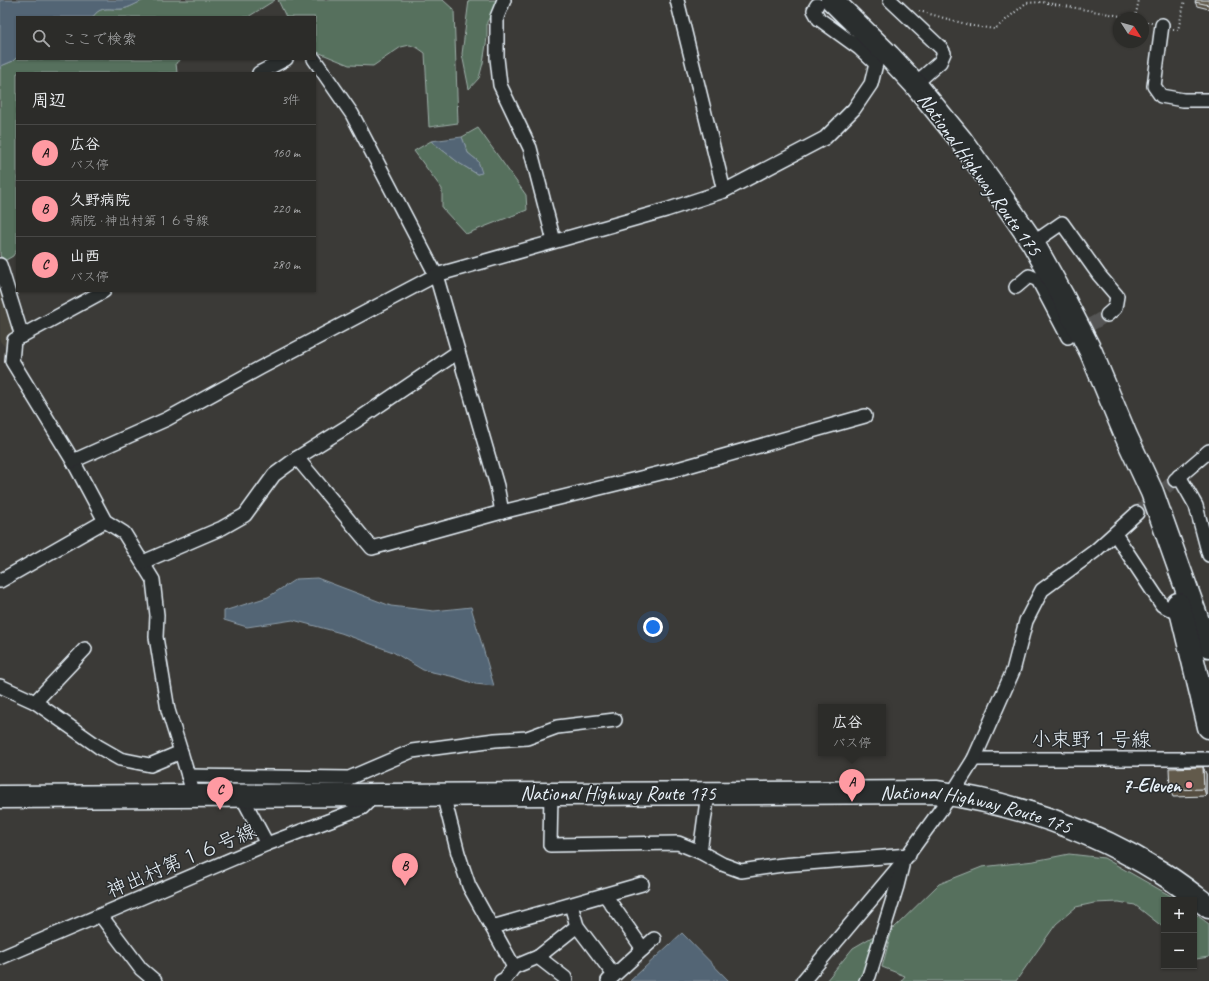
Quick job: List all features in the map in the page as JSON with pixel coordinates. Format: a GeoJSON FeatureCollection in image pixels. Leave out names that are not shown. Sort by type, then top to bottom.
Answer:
{"type":"FeatureCollection","features":[{"type":"Feature","properties":{"kind":"highway","name":"National Highway Route 175"},"geometry":{"type":"LineString","coordinates":[[825,2],[883,60],[915,84],[960,140],[1033,243],[1091,352],[1126,436],[1139,494],[1197,617],[1209,646]]}},
{"type":"Feature","properties":{"kind":"highway","name":"National Highway Route 175"},"geometry":{"type":"LineString","coordinates":[[1197,617],[1209,727]]}},
{"type":"Feature","properties":{"kind":"highway","name":"National Highway Route 175"},"geometry":{"type":"LineString","coordinates":[[0,797],[191,786],[241,795],[936,792],[1007,806],[1070,827],[1115,847],[1160,872],[1209,907]]}},
{"type":"Feature","properties":{"kind":"street"},"geometry":{"type":"LineString","coordinates":[[504,0],[497,17],[497,58],[500,85],[530,148],[554,241]]}},
{"type":"Feature","properties":{"kind":"street"},"geometry":{"type":"LineString","coordinates":[[677,0],[724,191]]}},
{"type":"Feature","properties":{"kind":"street"},"geometry":{"type":"LineString","coordinates":[[892,2],[941,48],[944,53],[940,62],[915,84]]}},
{"type":"Feature","properties":{"kind":"street"},"geometry":{"type":"LineString","coordinates":[[1162,25],[1154,86],[1161,96],[1183,100],[1209,100]]}},
{"type":"Feature","properties":{"kind":"street"},"geometry":{"type":"LineString","coordinates":[[261,72],[284,60]]}},
{"type":"Feature","properties":{"kind":"street"},"geometry":{"type":"LineString","coordinates":[[315,60],[352,114],[436,275],[497,486],[502,512]]}},
{"type":"Feature","properties":{"kind":"street"},"geometry":{"type":"LineString","coordinates":[[73,461],[166,419],[436,275],[666,210],[724,191],[825,138],[854,109],[871,84],[883,60]]}},
{"type":"Feature","properties":{"kind":"street"},"geometry":{"type":"LineString","coordinates":[[1033,243],[1062,223],[1099,275],[1117,296],[1115,308],[1107,315]]}},
{"type":"Feature","properties":{"kind":"street"},"geometry":{"type":"LineString","coordinates":[[0,265],[22,336]]}},
{"type":"Feature","properties":{"kind":"street"},"geometry":{"type":"LineString","coordinates":[[1016,287],[1029,276],[1038,280],[1068,337]]}},
{"type":"Feature","properties":{"kind":"street"},"geometry":{"type":"LineString","coordinates":[[102,292],[14,340],[12,360],[73,461],[105,521],[124,533],[153,580],[157,615],[156,637],[168,710],[191,786],[349,778],[412,751],[495,740],[527,738],[557,727],[615,720]]}},
{"type":"Feature","properties":{"kind":"street"},"geometry":{"type":"LineString","coordinates":[[143,562],[222,528],[245,515],[274,475],[297,458],[359,419],[458,352]]}},
{"type":"Feature","properties":{"kind":"street"},"geometry":{"type":"LineString","coordinates":[[297,458],[372,548],[502,512],[681,468],[865,416]]}},
{"type":"Feature","properties":{"kind":"street"},"geometry":{"type":"LineString","coordinates":[[1209,451],[1177,478],[1196,506],[1205,513],[1209,521]]}},
{"type":"Feature","properties":{"kind":"street"},"geometry":{"type":"LineString","coordinates":[[1196,506],[1209,555]]}},
{"type":"Feature","properties":{"kind":"street"},"geometry":{"type":"LineString","coordinates":[[803,981],[906,859],[952,794],[974,759],[1013,671],[1026,621],[1042,590],[1095,551],[1137,513]]}},
{"type":"Feature","properties":{"kind":"street"},"geometry":{"type":"LineString","coordinates":[[0,580],[105,521]]}},
{"type":"Feature","properties":{"kind":"street"},"geometry":{"type":"LineString","coordinates":[[1114,534],[1162,605],[1197,617]]}},
{"type":"Feature","properties":{"kind":"street"},"geometry":{"type":"LineString","coordinates":[[35,702],[85,649]]}},
{"type":"Feature","properties":{"kind":"street"},"geometry":{"type":"LineString","coordinates":[[0,686],[35,702],[99,747],[120,759],[150,765],[181,752]]}},
{"type":"Feature","properties":{"kind":"street","name":"小束野１号線"},"geometry":{"type":"LineString","coordinates":[[974,759],[1208,759]]}},
{"type":"Feature","properties":{"kind":"street"},"geometry":{"type":"LineString","coordinates":[[551,793],[550,845],[678,843],[700,852],[722,864],[741,871],[782,865],[906,859]]}},
{"type":"Feature","properties":{"kind":"street"},"geometry":{"type":"LineString","coordinates":[[700,852],[708,793]]}},
{"type":"Feature","properties":{"kind":"street"},"geometry":{"type":"LineString","coordinates":[[443,794],[458,853],[469,886],[514,967]]}},
{"type":"Feature","properties":{"kind":"street"},"geometry":{"type":"LineString","coordinates":[[241,795],[267,844]]}},
{"type":"Feature","properties":{"kind":"street","name":"神出村第１６号線"},"geometry":{"type":"LineString","coordinates":[[0,958],[267,844],[362,808],[375,795]]}},
{"type":"Feature","properties":{"kind":"street"},"geometry":{"type":"LineString","coordinates":[[866,981],[869,976],[906,859]]}},
{"type":"Feature","properties":{"kind":"street"},"geometry":{"type":"LineString","coordinates":[[492,928],[642,884]]}},
{"type":"Feature","properties":{"kind":"street"},"geometry":{"type":"LineString","coordinates":[[605,895],[643,949]]}},
{"type":"Feature","properties":{"kind":"street"},"geometry":{"type":"LineString","coordinates":[[571,904],[577,926],[611,978],[654,939]]}},
{"type":"Feature","properties":{"kind":"street"},"geometry":{"type":"LineString","coordinates":[[101,916],[141,969],[155,981]]}},
{"type":"Feature","properties":{"kind":"street"},"geometry":{"type":"LineString","coordinates":[[501,981],[505,979],[514,967],[538,957],[577,926]]}},
{"type":"Feature","properties":{"kind":"street"},"geometry":{"type":"LineString","coordinates":[[538,957],[565,978],[566,981]]}},
{"type":"Feature","properties":{"kind":"path"},"geometry":{"type":"LineString","coordinates":[[1136,12],[1139,0]]}},
{"type":"Feature","properties":{"kind":"path"},"geometry":{"type":"LineString","coordinates":[[1162,25],[1178,30],[1185,0]]}},
{"type":"Feature","properties":{"kind":"path"},"geometry":{"type":"LineString","coordinates":[[892,2],[973,26],[995,29],[1026,3],[1042,1],[1113,14]]}},
{"type":"Feature","properties":{"kind":"shaded area"},"geometry":{"type":"Polygon","coordinates":[[[0,290],[14,332],[4,346],[0,341],[0,290]]]}},
{"type":"Feature","properties":{"kind":"green space"},"geometry":{"type":"Polygon","coordinates":[[[144,0],[275,0],[250,16],[94,16],[102,9],[122,9],[144,0]]]}},
{"type":"Feature","properties":{"kind":"green space"},"geometry":{"type":"Polygon","coordinates":[[[278,0],[443,0],[454,10],[458,123],[429,127],[425,53],[418,48],[410,45],[401,47],[373,66],[349,65],[316,51],[316,16],[286,16],[278,0]]]}},
{"type":"Feature","properties":{"kind":"green space"},"geometry":{"type":"Polygon","coordinates":[[[469,0],[499,0],[487,22],[487,38],[479,78],[469,89],[462,54],[469,0]]]}},
{"type":"Feature","properties":{"kind":"green space"},"geometry":{"type":"Polygon","coordinates":[[[16,58],[16,60],[180,60],[176,63],[177,72],[16,72],[16,251],[13,256],[6,260],[0,256],[0,69],[1,66],[13,61],[16,58]]]}},
{"type":"Feature","properties":{"kind":"green space"},"geometry":{"type":"Polygon","coordinates":[[[478,128],[526,195],[527,210],[466,234],[442,208],[442,189],[414,151],[431,141],[459,163],[477,174],[481,173],[478,161],[468,153],[462,137],[478,128]]]}},
{"type":"Feature","properties":{"kind":"green space"},"geometry":{"type":"Polygon","coordinates":[[[1069,854],[1104,858],[1173,897],[1161,897],[1161,926],[1135,905],[1119,902],[1094,903],[1076,907],[1056,924],[1016,981],[901,981],[905,976],[882,967],[892,930],[939,884],[982,867],[1034,861],[1069,854]]]}},
{"type":"Feature","properties":{"kind":"green space"},"geometry":{"type":"Polygon","coordinates":[[[1197,915],[1209,924],[1209,957],[1197,959],[1197,915]]]}},
{"type":"Feature","properties":{"kind":"green space"},"geometry":{"type":"Polygon","coordinates":[[[877,934],[863,977],[860,981],[826,981],[853,948],[877,934]]]}},
{"type":"Feature","properties":{"kind":"water"},"geometry":{"type":"Polygon","coordinates":[[[0,0],[144,0],[122,9],[102,9],[94,16],[16,16],[16,58],[13,61],[1,66],[0,69],[0,0]]]}},
{"type":"Feature","properties":{"kind":"water"},"geometry":{"type":"Polygon","coordinates":[[[462,137],[468,153],[478,161],[482,173],[477,174],[459,163],[431,141],[462,137]]]}},
{"type":"Feature","properties":{"kind":"water"},"geometry":{"type":"Polygon","coordinates":[[[317,578],[391,606],[434,611],[471,607],[494,686],[475,684],[455,677],[423,670],[393,652],[341,633],[293,620],[247,627],[224,620],[224,611],[268,597],[296,579],[317,578]]]}},
{"type":"Feature","properties":{"kind":"water"},"geometry":{"type":"Polygon","coordinates":[[[682,933],[729,981],[630,981],[682,933]]]}},
{"type":"Feature","properties":{"kind":"building"},"geometry":{"type":"Polygon","coordinates":[[[1196,0],[1209,0],[1209,5],[1195,2],[1196,0]]]}},
{"type":"Feature","properties":{"kind":"building","name":"7-Eleven"},"geometry":{"type":"Polygon","coordinates":[[[1203,767],[1204,789],[1170,790],[1169,768],[1203,767]]]}},
{"type":"Feature","properties":{"kind":"tunnel"},"geometry":{"type":"LineString","coordinates":[[1074,334],[1107,315]]}},
{"type":"Feature","properties":{"kind":"tunnel"},"geometry":{"type":"LineString","coordinates":[[1137,513],[1175,480]]}},
{"type":"Feature","properties":{"kind":"place","name":"7-Eleven"},"geometry":{"type":"Point","coordinates":[1189,785]}},
{"type":"Feature","properties":{"kind":"place","name":"広谷"},"geometry":{"type":"Point","coordinates":[852,802]}},
{"type":"Feature","properties":{"kind":"place","name":"山西"},"geometry":{"type":"Point","coordinates":[220,810]}},
{"type":"Feature","properties":{"kind":"place","name":"久野病院"},"geometry":{"type":"Point","coordinates":[405,886]}}]}
